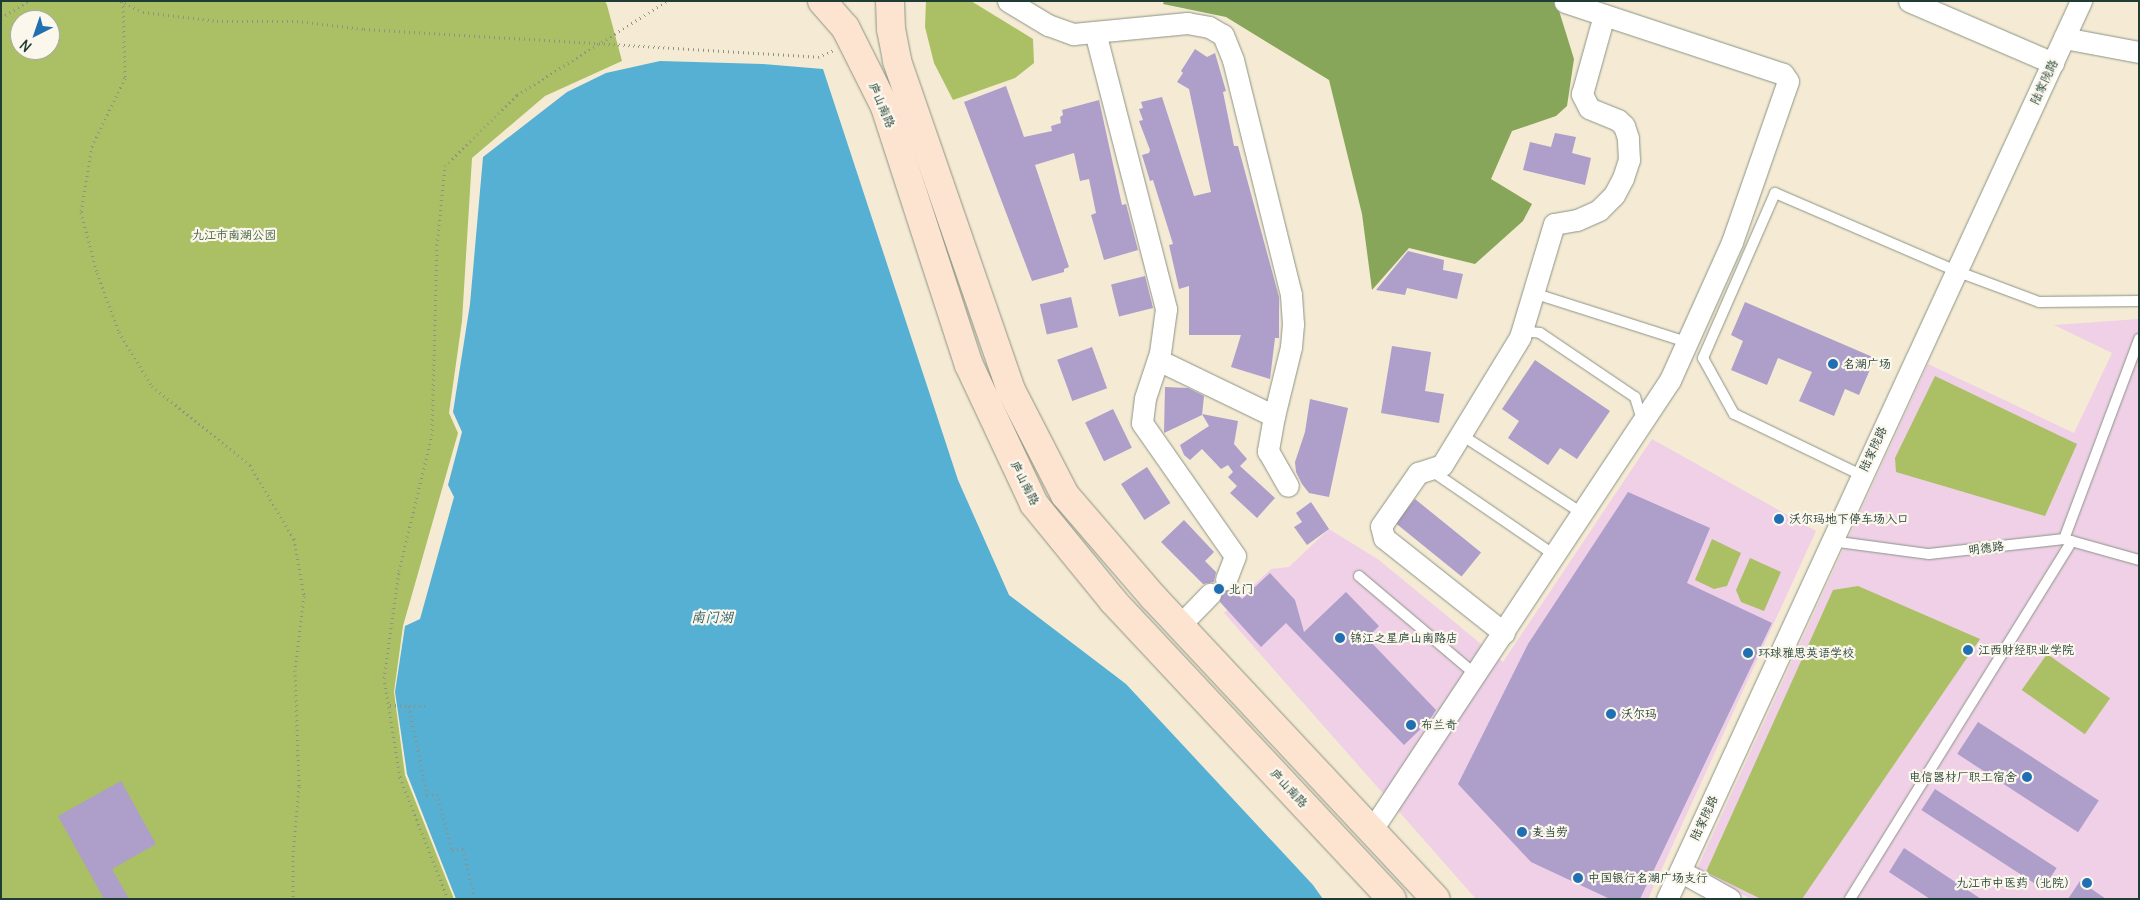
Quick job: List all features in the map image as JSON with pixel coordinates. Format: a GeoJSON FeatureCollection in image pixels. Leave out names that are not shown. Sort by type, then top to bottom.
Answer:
{"type":"FeatureCollection","features":[{"type":"Feature","properties":{"kind":"main road","name":"庐山南路"},"geometry":{"type":"LineString","coordinates":[[822,1],[845,27],[885,107],[969,365],[1034,504],[1113,601],[1392,899]]}},
{"type":"Feature","properties":{"kind":"main road"},"geometry":{"type":"LineString","coordinates":[[890,1],[891,29],[897,61],[1010,388],[1065,495],[1179,626],[1436,899]]}},
{"type":"Feature","properties":{"kind":"street"},"geometry":{"type":"LineString","coordinates":[[1008,1],[1048,25],[1073,34],[1187,23],[1209,27],[1223,35],[1233,60],[1291,295],[1294,324],[1292,347],[1274,416],[1268,451],[1288,486]]}},
{"type":"Feature","properties":{"kind":"street"},"geometry":{"type":"LineString","coordinates":[[1909,1],[2053,63]]}},
{"type":"Feature","properties":{"kind":"street","name":"陆家陇路"},"geometry":{"type":"LineString","coordinates":[[1667,899],[1861,475],[2082,1]]}},
{"type":"Feature","properties":{"kind":"street"},"geometry":{"type":"LineString","coordinates":[[1371,831],[1556,556],[1670,380],[1732,242],[1788,81],[1783,74],[1565,2]]}},
{"type":"Feature","properties":{"kind":"street"},"geometry":{"type":"LineString","coordinates":[[1504,633],[1384,538],[1382,526],[1418,473],[1442,465],[1522,331],[1554,224],[1577,220],[1599,210],[1614,195],[1623,178],[1629,160],[1628,138],[1624,126],[1618,120],[1589,108],[1582,94],[1604,15]]}},
{"type":"Feature","properties":{"kind":"street"},"geometry":{"type":"LineString","coordinates":[[1095,32],[1166,310],[1158,360],[1145,398],[1142,423],[1234,556],[1226,579]]}},
{"type":"Feature","properties":{"kind":"street"},"geometry":{"type":"LineString","coordinates":[[2064,38],[2139,52]]}},
{"type":"Feature","properties":{"kind":"street"},"geometry":{"type":"LineString","coordinates":[[1158,360],[1274,416]]}},
{"type":"Feature","properties":{"kind":"street"},"geometry":{"type":"LineString","coordinates":[[1179,626],[1210,594]]}},
{"type":"Feature","properties":{"kind":"street"},"geometry":{"type":"LineString","coordinates":[[1680,871],[1730,899]]}},
{"type":"Feature","properties":{"kind":"lane"},"geometry":{"type":"LineString","coordinates":[[1861,475],[1734,414],[1703,358],[1775,193],[1956,271],[2039,302],[2139,301]]}},
{"type":"Feature","properties":{"kind":"lane"},"geometry":{"type":"LineString","coordinates":[[1533,293],[1687,342]]}},
{"type":"Feature","properties":{"kind":"lane"},"geometry":{"type":"LineString","coordinates":[[1522,331],[1540,333],[1635,398],[1643,423]]}},
{"type":"Feature","properties":{"kind":"lane"},"geometry":{"type":"LineString","coordinates":[[1850,899],[2068,540],[2139,339]]}},
{"type":"Feature","properties":{"kind":"lane"},"geometry":{"type":"LineString","coordinates":[[1460,434],[1583,514]]}},
{"type":"Feature","properties":{"kind":"lane"},"geometry":{"type":"LineString","coordinates":[[1429,469],[1556,556]]}},
{"type":"Feature","properties":{"kind":"lane","name":"明德路"},"geometry":{"type":"LineString","coordinates":[[1831,541],[1929,554],[2068,540],[2139,560]]}},
{"type":"Feature","properties":{"kind":"lane"},"geometry":{"type":"LineString","coordinates":[[1359,576],[1476,675]]}},
{"type":"Feature","properties":{"kind":"path"},"geometry":{"type":"LineString","coordinates":[[1,18],[28,1]]}},
{"type":"Feature","properties":{"kind":"path"},"geometry":{"type":"LineString","coordinates":[[448,899],[400,776],[390,705],[384,678],[399,571],[432,434],[437,245],[445,166],[517,95],[667,1]]}},
{"type":"Feature","properties":{"kind":"path"},"geometry":{"type":"LineString","coordinates":[[293,899],[293,855],[299,786],[295,670],[304,596],[294,539],[250,465],[152,386],[119,332],[98,273],[81,212],[92,146],[125,78],[122,2],[143,12],[217,21],[297,21],[364,29],[818,56],[853,42]]}},
{"type":"Feature","properties":{"kind":"path"},"geometry":{"type":"LineString","coordinates":[[390,705],[425,706]]}},
{"type":"Feature","properties":{"kind":"path"},"geometry":{"type":"LineString","coordinates":[[409,706],[427,795],[437,794],[452,850],[462,848],[475,899]]}},
{"type":"Feature","properties":{"kind":"shaded area","name":"江西财经职业学院"},"geometry":{"type":"Polygon","coordinates":[[[2139,319],[2139,899],[1751,899],[1696,871],[1928,364],[2074,433],[2112,353],[2054,325],[2139,319]]]}},
{"type":"Feature","properties":{"kind":"shaded area"},"geometry":{"type":"Polygon","coordinates":[[[1652,439],[1816,531],[1648,899],[1476,899],[1224,613],[1271,569],[1289,567],[1329,529],[1379,560],[1503,662],[1652,439]]]}},
{"type":"Feature","properties":{"kind":"green space","name":"九江市南湖公园"},"geometry":{"type":"Polygon","coordinates":[[[1,1],[605,1],[622,61],[545,96],[472,158],[462,321],[449,413],[458,433],[403,626],[394,692],[405,775],[454,899],[1,899],[1,1]]]}},
{"type":"Feature","properties":{"kind":"green space"},"geometry":{"type":"Polygon","coordinates":[[[926,1],[971,1],[1033,39],[1034,63],[1015,78],[953,100],[934,63],[925,27],[926,1]]]}},
{"type":"Feature","properties":{"kind":"green space"},"geometry":{"type":"Polygon","coordinates":[[[1164,1],[1556,1],[1574,59],[1567,106],[1556,116],[1512,131],[1491,179],[1532,204],[1523,221],[1475,264],[1409,248],[1372,290],[1362,214],[1329,80],[1226,17],[1163,4],[1164,1]]]}},
{"type":"Feature","properties":{"kind":"green space"},"geometry":{"type":"Polygon","coordinates":[[[1935,376],[2077,444],[2045,516],[1896,472],[1895,458],[1935,376]]]}},
{"type":"Feature","properties":{"kind":"green space"},"geometry":{"type":"Polygon","coordinates":[[[1712,539],[1741,553],[1727,586],[1714,589],[1695,580],[1712,539]]]}},
{"type":"Feature","properties":{"kind":"green space"},"geometry":{"type":"Polygon","coordinates":[[[1750,558],[1781,572],[1764,611],[1741,602],[1736,590],[1750,558]]]}},
{"type":"Feature","properties":{"kind":"green space"},"geometry":{"type":"Polygon","coordinates":[[[1858,586],[1980,639],[1802,899],[1761,899],[1706,872],[1833,590],[1858,586]]]}},
{"type":"Feature","properties":{"kind":"green space"},"geometry":{"type":"Polygon","coordinates":[[[2047,654],[2110,698],[2085,734],[2022,690],[2047,654]]]}},
{"type":"Feature","properties":{"kind":"water","name":"南门湖"},"geometry":{"type":"Polygon","coordinates":[[[660,61],[763,64],[823,69],[958,480],[1009,595],[1126,684],[1313,885],[1323,899],[456,899],[407,774],[395,692],[405,626],[420,619],[454,497],[448,485],[462,432],[453,412],[470,304],[483,157],[567,92],[606,73],[660,61]]]}},
{"type":"Feature","properties":{"kind":"building"},"geometry":{"type":"Polygon","coordinates":[[[1195,49],[1207,57],[1215,53],[1226,91],[1223,92],[1234,146],[1238,146],[1279,297],[1279,338],[1275,338],[1270,379],[1231,367],[1241,335],[1189,335],[1189,286],[1179,289],[1169,245],[1173,244],[1153,180],[1150,181],[1142,155],[1149,153],[1150,150],[1139,121],[1143,120],[1139,109],[1143,108],[1141,102],[1162,97],[1194,196],[1211,192],[1189,89],[1177,82],[1183,73],[1181,71],[1195,49]]]}},
{"type":"Feature","properties":{"kind":"building"},"geometry":{"type":"Polygon","coordinates":[[[1006,86],[1024,137],[1052,131],[1051,126],[1061,123],[1062,110],[1099,100],[1122,205],[1126,204],[1138,250],[1104,260],[1091,215],[1096,213],[1089,179],[1080,181],[1074,153],[1035,165],[1069,267],[1064,269],[1064,272],[1032,281],[964,102],[1006,86]]]}},
{"type":"Feature","properties":{"kind":"building"},"geometry":{"type":"Polygon","coordinates":[[[1555,133],[1576,137],[1572,153],[1591,158],[1585,185],[1523,170],[1530,142],[1551,147],[1555,133]]]}},
{"type":"Feature","properties":{"kind":"building"},"geometry":{"type":"Polygon","coordinates":[[[1408,251],[1444,260],[1443,270],[1463,274],[1457,299],[1407,288],[1405,295],[1376,290],[1408,251]]]}},
{"type":"Feature","properties":{"kind":"building"},"geometry":{"type":"Polygon","coordinates":[[[1145,276],[1153,308],[1119,316],[1111,284],[1145,276]]]}},
{"type":"Feature","properties":{"kind":"building"},"geometry":{"type":"Polygon","coordinates":[[[1071,297],[1078,327],[1047,334],[1040,304],[1071,297]]]}},
{"type":"Feature","properties":{"kind":"building","name":"名湖广场"},"geometry":{"type":"Polygon","coordinates":[[[1745,302],[1875,358],[1859,395],[1845,389],[1834,416],[1799,401],[1812,372],[1778,358],[1767,385],[1731,370],[1743,341],[1731,335],[1745,302]]]}},
{"type":"Feature","properties":{"kind":"building"},"geometry":{"type":"Polygon","coordinates":[[[1392,346],[1431,352],[1425,391],[1444,394],[1439,423],[1381,413],[1392,346]]]}},
{"type":"Feature","properties":{"kind":"building"},"geometry":{"type":"Polygon","coordinates":[[[1092,347],[1107,388],[1072,401],[1057,360],[1092,347]]]}},
{"type":"Feature","properties":{"kind":"building"},"geometry":{"type":"Polygon","coordinates":[[[1535,360],[1610,411],[1577,459],[1560,448],[1548,465],[1508,438],[1519,421],[1502,409],[1535,360]]]}},
{"type":"Feature","properties":{"kind":"building"},"geometry":{"type":"Polygon","coordinates":[[[1165,387],[1188,388],[1204,396],[1202,415],[1164,433],[1165,387]]]}},
{"type":"Feature","properties":{"kind":"building"},"geometry":{"type":"Polygon","coordinates":[[[1310,399],[1348,408],[1329,497],[1309,493],[1296,472],[1295,462],[1305,432],[1310,399]]]}},
{"type":"Feature","properties":{"kind":"building"},"geometry":{"type":"Polygon","coordinates":[[[1113,409],[1132,448],[1104,461],[1085,423],[1113,409]]]}},
{"type":"Feature","properties":{"kind":"building"},"geometry":{"type":"Polygon","coordinates":[[[1202,414],[1238,421],[1234,444],[1247,459],[1240,466],[1275,498],[1257,518],[1230,493],[1237,486],[1228,477],[1233,472],[1228,465],[1221,469],[1202,449],[1190,460],[1184,455],[1180,445],[1209,426],[1202,414]]]}},
{"type":"Feature","properties":{"kind":"building"},"geometry":{"type":"Polygon","coordinates":[[[1147,467],[1170,503],[1144,520],[1121,484],[1147,467]]]}},
{"type":"Feature","properties":{"kind":"building","name":"沃尔玛"},"geometry":{"type":"Polygon","coordinates":[[[1628,492],[1710,528],[1687,583],[1772,623],[1640,899],[1610,899],[1531,862],[1458,784],[1528,644],[1628,492]]]}},
{"type":"Feature","properties":{"kind":"building"},"geometry":{"type":"Polygon","coordinates":[[[1415,499],[1481,552],[1462,577],[1395,523],[1415,499]]]}},
{"type":"Feature","properties":{"kind":"building"},"geometry":{"type":"Polygon","coordinates":[[[1311,502],[1329,529],[1307,545],[1294,527],[1302,522],[1296,513],[1311,502]]]}},
{"type":"Feature","properties":{"kind":"building"},"geometry":{"type":"Polygon","coordinates":[[[1184,520],[1214,552],[1205,561],[1216,572],[1214,582],[1203,584],[1161,542],[1184,520]]]}},
{"type":"Feature","properties":{"kind":"building"},"geometry":{"type":"Polygon","coordinates":[[[1270,573],[1295,600],[1304,632],[1346,592],[1379,626],[1367,638],[1436,710],[1429,721],[1404,745],[1286,623],[1261,647],[1220,602],[1222,591],[1233,589],[1242,599],[1270,573]]]}},
{"type":"Feature","properties":{"kind":"building","name":"电信器材厂职工宿舍"},"geometry":{"type":"Polygon","coordinates":[[[1978,722],[2099,800],[2078,832],[1957,754],[1978,722]]]}},
{"type":"Feature","properties":{"kind":"building"},"geometry":{"type":"Polygon","coordinates":[[[121,781],[156,844],[112,869],[129,899],[104,899],[58,816],[121,781]]]}},
{"type":"Feature","properties":{"kind":"building","name":"电信器材厂职工宿舍"},"geometry":{"type":"Polygon","coordinates":[[[1935,789],[2057,868],[2043,889],[1921,810],[1935,789]]]}},
{"type":"Feature","properties":{"kind":"building"},"geometry":{"type":"Polygon","coordinates":[[[1904,848],[1981,899],[1930,899],[1889,872],[1904,848]]]}},
{"type":"Feature","properties":{"kind":"building"},"geometry":{"type":"Polygon","coordinates":[[[2080,881],[2106,899],[2068,899],[2080,881]]]}},
{"type":"Feature","properties":{"kind":"place","name":"名湖广场"},"geometry":{"type":"Point","coordinates":[1833,364]}},
{"type":"Feature","properties":{"kind":"place","name":"沃尔玛地下停车场入口"},"geometry":{"type":"Point","coordinates":[1779,519]}},
{"type":"Feature","properties":{"kind":"place","name":"北门"},"geometry":{"type":"Point","coordinates":[1219,589]}},
{"type":"Feature","properties":{"kind":"place","name":"锦江之星庐山南路店"},"geometry":{"type":"Point","coordinates":[1340,638]}},
{"type":"Feature","properties":{"kind":"place","name":"江西财经职业学院"},"geometry":{"type":"Point","coordinates":[1968,650]}},
{"type":"Feature","properties":{"kind":"place","name":"环球雅思英语学校"},"geometry":{"type":"Point","coordinates":[1748,653]}},
{"type":"Feature","properties":{"kind":"place","name":"沃尔玛"},"geometry":{"type":"Point","coordinates":[1611,714]}},
{"type":"Feature","properties":{"kind":"place","name":"布兰奇"},"geometry":{"type":"Point","coordinates":[1411,725]}},
{"type":"Feature","properties":{"kind":"place","name":"电信器材厂职工宿舍"},"geometry":{"type":"Point","coordinates":[2027,777]}},
{"type":"Feature","properties":{"kind":"place","name":"麦当劳"},"geometry":{"type":"Point","coordinates":[1522,832]}},
{"type":"Feature","properties":{"kind":"place","name":"中国银行名湖广场支行"},"geometry":{"type":"Point","coordinates":[1578,878]}},
{"type":"Feature","properties":{"kind":"place","name":"九江市中医药（北院）"},"geometry":{"type":"Point","coordinates":[2087,883]}}]}
